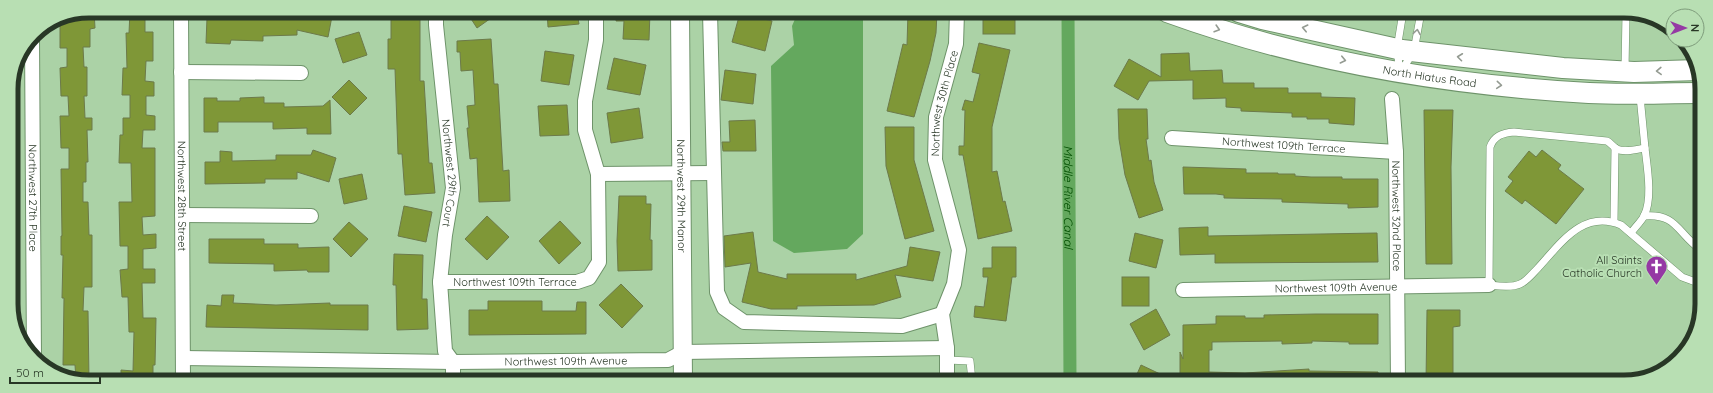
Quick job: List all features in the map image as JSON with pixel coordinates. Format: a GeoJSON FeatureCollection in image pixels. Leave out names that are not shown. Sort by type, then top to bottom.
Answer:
{"type":"FeatureCollection","features":[{"type":"Feature","properties":{"kind":"main road","name":"North Hiatus Road"},"geometry":{"type":"LineString","coordinates":[[1185,18],[1256,41],[1400,73],[1483,84],[1590,93],[1695,93]]}},
{"type":"Feature","properties":{"kind":"main road","name":"North Hiatus Road"},"geometry":{"type":"LineString","coordinates":[[1259,18],[1405,50],[1563,68],[1625,72],[1692,70]]}},
{"type":"Feature","properties":{"kind":"street","name":"Northwest 28th Street"},"geometry":{"type":"LineString","coordinates":[[181,18],[183,375]]}},
{"type":"Feature","properties":{"kind":"street","name":"Northwest 29th Court"},"geometry":{"type":"LineString","coordinates":[[436,18],[453,188],[445,235],[440,282],[445,351],[453,362],[453,375]]}},
{"type":"Feature","properties":{"kind":"street"},"geometry":{"type":"LineString","coordinates":[[596,18],[596,40],[585,101],[586,130],[598,174],[713,173]]}},
{"type":"Feature","properties":{"kind":"street","name":"Northwest 29th Manor"},"geometry":{"type":"LineString","coordinates":[[680,18],[683,375]]}},
{"type":"Feature","properties":{"kind":"street"},"geometry":{"type":"LineString","coordinates":[[710,18],[717,292],[724,308],[744,322],[771,324],[902,326],[942,314],[947,354],[947,375]]}},
{"type":"Feature","properties":{"kind":"street","name":"Northwest 30th Place"},"geometry":{"type":"LineString","coordinates":[[942,314],[954,284],[959,250],[935,160],[936,117],[956,44],[957,18]]}},
{"type":"Feature","properties":{"kind":"street","name":"Northwest 27th Place"},"geometry":{"type":"LineString","coordinates":[[32,47],[34,348]]}},
{"type":"Feature","properties":{"kind":"street"},"geometry":{"type":"LineString","coordinates":[[181,72],[301,73]]}},
{"type":"Feature","properties":{"kind":"street","name":"Northwest 32nd Place"},"geometry":{"type":"LineString","coordinates":[[1392,99],[1396,152],[1398,375]]}},
{"type":"Feature","properties":{"kind":"street","name":"Northwest 109th Terrace"},"geometry":{"type":"LineString","coordinates":[[1172,138],[1396,152]]}},
{"type":"Feature","properties":{"kind":"street","name":"Northwest 109th Terrace"},"geometry":{"type":"LineString","coordinates":[[440,282],[577,282],[589,278],[599,262],[598,174]]}},
{"type":"Feature","properties":{"kind":"street"},"geometry":{"type":"LineString","coordinates":[[182,215],[310,216]]}},
{"type":"Feature","properties":{"kind":"street","name":"Northwest 109th Avenue"},"geometry":{"type":"LineString","coordinates":[[1183,290],[1489,285]]}},
{"type":"Feature","properties":{"kind":"street","name":"Northwest 109th Avenue"},"geometry":{"type":"LineString","coordinates":[[183,358],[453,362],[668,360],[683,352],[947,354]]}},
{"type":"Feature","properties":{"kind":"lane"},"geometry":{"type":"LineString","coordinates":[[1400,73],[1405,50],[1403,18]]}},
{"type":"Feature","properties":{"kind":"lane"},"geometry":{"type":"LineString","coordinates":[[1400,73],[1405,50],[1418,18]]}},
{"type":"Feature","properties":{"kind":"lane"},"geometry":{"type":"LineString","coordinates":[[1625,72],[1626,18]]}},
{"type":"Feature","properties":{"kind":"lane"},"geometry":{"type":"LineString","coordinates":[[1631,233],[1644,216],[1648,190],[1646,148],[1640,93]]}},
{"type":"Feature","properties":{"kind":"lane"},"geometry":{"type":"LineString","coordinates":[[1646,148],[1621,150],[1615,148],[1607,141],[1514,132],[1506,133],[1493,140],[1490,147],[1489,285],[1520,284],[1529,278],[1570,234],[1581,226],[1595,221],[1614,221],[1622,225],[1682,277],[1695,282]]}},
{"type":"Feature","properties":{"kind":"lane"},"geometry":{"type":"LineString","coordinates":[[1614,221],[1615,148]]}},
{"type":"Feature","properties":{"kind":"lane"},"geometry":{"type":"LineString","coordinates":[[1644,216],[1658,215],[1666,217],[1673,222],[1683,235],[1695,246]]}},
{"type":"Feature","properties":{"kind":"lane"},"geometry":{"type":"LineString","coordinates":[[947,354],[970,361],[971,375]]}},
{"type":"Feature","properties":{"kind":"shaded area"},"geometry":{"type":"Polygon","coordinates":[[[795,18],[858,18],[863,20],[863,234],[847,249],[794,253],[773,241],[771,66],[794,45],[792,26],[795,18]]]}},
{"type":"Feature","properties":{"kind":"building"},"geometry":{"type":"Polygon","coordinates":[[[94,18],[95,28],[90,29],[90,47],[83,47],[84,67],[87,67],[87,96],[84,96],[85,118],[92,118],[92,130],[87,130],[88,162],[86,162],[86,182],[83,182],[83,202],[88,202],[89,235],[92,235],[92,287],[84,287],[83,311],[88,311],[89,375],[76,374],[75,365],[63,365],[64,298],[62,298],[63,255],[61,255],[61,169],[69,169],[69,148],[61,148],[60,116],[69,116],[68,96],[61,96],[60,68],[67,67],[67,48],[60,48],[60,24],[71,20],[94,18]]]}},
{"type":"Feature","properties":{"kind":"building"},"geometry":{"type":"Polygon","coordinates":[[[130,18],[145,18],[145,32],[153,32],[153,61],[146,61],[145,81],[154,82],[154,96],[146,96],[146,115],[155,116],[155,130],[143,130],[142,148],[155,148],[155,216],[142,217],[143,235],[156,234],[156,248],[143,249],[143,269],[155,269],[155,283],[142,283],[143,318],[156,318],[155,365],[153,365],[153,375],[121,375],[121,370],[133,371],[134,332],[129,332],[128,297],[122,297],[120,270],[128,269],[128,246],[120,246],[119,202],[132,202],[131,163],[119,163],[120,135],[123,135],[123,118],[130,118],[130,95],[122,95],[123,68],[127,68],[126,33],[129,33],[130,18]]]}},
{"type":"Feature","properties":{"kind":"building"},"geometry":{"type":"Polygon","coordinates":[[[207,18],[332,18],[328,37],[297,30],[297,35],[263,36],[263,41],[231,40],[230,44],[206,43],[207,18]]]}},
{"type":"Feature","properties":{"kind":"building"},"geometry":{"type":"Polygon","coordinates":[[[391,18],[420,18],[420,81],[424,81],[429,163],[432,163],[435,193],[405,195],[402,154],[398,154],[395,69],[388,69],[388,39],[391,39],[391,18]]]}},
{"type":"Feature","properties":{"kind":"building"},"geometry":{"type":"Polygon","coordinates":[[[471,18],[491,18],[477,28],[471,18]]]}},
{"type":"Feature","properties":{"kind":"building"},"geometry":{"type":"Polygon","coordinates":[[[547,18],[578,18],[579,24],[548,27],[547,18]]]}},
{"type":"Feature","properties":{"kind":"building"},"geometry":{"type":"Polygon","coordinates":[[[616,18],[650,18],[649,40],[623,39],[624,21],[616,21],[616,18]]]}},
{"type":"Feature","properties":{"kind":"building"},"geometry":{"type":"Polygon","coordinates":[[[739,18],[760,18],[772,21],[765,51],[732,42],[739,18]]]}},
{"type":"Feature","properties":{"kind":"building"},"geometry":{"type":"Polygon","coordinates":[[[908,18],[937,18],[936,33],[930,61],[914,117],[887,111],[903,44],[907,45],[908,18]]]}},
{"type":"Feature","properties":{"kind":"building"},"geometry":{"type":"Polygon","coordinates":[[[983,18],[1015,18],[1015,34],[983,34],[983,18]]]}},
{"type":"Feature","properties":{"kind":"building"},"geometry":{"type":"Polygon","coordinates":[[[359,32],[367,55],[343,63],[335,39],[359,32]]]}},
{"type":"Feature","properties":{"kind":"building"},"geometry":{"type":"Polygon","coordinates":[[[491,39],[494,84],[498,84],[503,171],[509,170],[510,201],[479,202],[477,158],[470,159],[467,128],[469,128],[467,106],[475,105],[473,70],[461,71],[460,52],[457,52],[457,41],[491,39]]]}},
{"type":"Feature","properties":{"kind":"building"},"geometry":{"type":"Polygon","coordinates":[[[979,43],[1010,50],[992,127],[992,172],[997,171],[1003,202],[1005,201],[1012,231],[978,239],[963,155],[959,155],[959,146],[964,146],[965,110],[962,110],[965,100],[973,102],[980,74],[972,72],[979,43]]]}},
{"type":"Feature","properties":{"kind":"building"},"geometry":{"type":"Polygon","coordinates":[[[545,51],[574,55],[569,85],[541,81],[545,51]]]}},
{"type":"Feature","properties":{"kind":"building"},"geometry":{"type":"Polygon","coordinates":[[[1189,53],[1190,71],[1222,70],[1223,83],[1254,83],[1254,88],[1288,88],[1288,93],[1321,93],[1321,97],[1355,98],[1354,125],[1329,123],[1329,119],[1292,117],[1292,113],[1241,111],[1241,108],[1226,107],[1226,98],[1193,99],[1193,80],[1149,81],[1138,100],[1114,86],[1129,59],[1161,77],[1161,54],[1189,53]]]}},
{"type":"Feature","properties":{"kind":"building"},"geometry":{"type":"Polygon","coordinates":[[[614,58],[646,65],[640,95],[607,89],[614,58]]]}},
{"type":"Feature","properties":{"kind":"building"},"geometry":{"type":"Polygon","coordinates":[[[725,70],[756,74],[753,104],[721,100],[725,70]]]}},
{"type":"Feature","properties":{"kind":"building"},"geometry":{"type":"Polygon","coordinates":[[[349,80],[367,98],[350,115],[332,97],[349,80]]]}},
{"type":"Feature","properties":{"kind":"building"},"geometry":{"type":"Polygon","coordinates":[[[264,97],[264,103],[284,103],[284,107],[323,106],[330,100],[331,134],[307,134],[307,128],[273,129],[273,122],[218,122],[218,132],[204,132],[204,98],[217,98],[217,101],[240,101],[240,98],[264,97]]]}},
{"type":"Feature","properties":{"kind":"building"},"geometry":{"type":"Polygon","coordinates":[[[567,105],[569,135],[540,136],[538,106],[567,105]]]}},
{"type":"Feature","properties":{"kind":"building"},"geometry":{"type":"Polygon","coordinates":[[[639,108],[643,138],[611,143],[607,113],[639,108]]]}},
{"type":"Feature","properties":{"kind":"building"},"geometry":{"type":"Polygon","coordinates":[[[1118,109],[1147,109],[1148,139],[1146,139],[1149,161],[1151,160],[1154,182],[1163,210],[1139,218],[1125,175],[1119,139],[1118,109]]]}},
{"type":"Feature","properties":{"kind":"building"},"geometry":{"type":"Polygon","coordinates":[[[1424,110],[1453,110],[1451,167],[1452,264],[1426,264],[1424,110]]]}},
{"type":"Feature","properties":{"kind":"building"},"geometry":{"type":"Polygon","coordinates":[[[755,120],[756,151],[723,151],[722,142],[730,142],[729,121],[755,120]]]}},
{"type":"Feature","properties":{"kind":"building"},"geometry":{"type":"Polygon","coordinates":[[[885,127],[914,127],[914,160],[934,231],[905,239],[886,166],[885,127]]]}},
{"type":"Feature","properties":{"kind":"building"},"geometry":{"type":"Polygon","coordinates":[[[313,150],[336,158],[329,182],[297,172],[297,179],[265,179],[265,183],[205,184],[205,162],[220,162],[220,151],[232,152],[232,161],[276,160],[276,155],[311,155],[313,150]]]}},
{"type":"Feature","properties":{"kind":"building"},"geometry":{"type":"Polygon","coordinates":[[[1542,150],[1561,165],[1558,169],[1584,189],[1556,224],[1525,200],[1522,204],[1505,191],[1513,181],[1508,177],[1529,151],[1536,157],[1542,150]]]}},
{"type":"Feature","properties":{"kind":"building"},"geometry":{"type":"Polygon","coordinates":[[[1183,167],[1246,169],[1246,173],[1295,174],[1295,176],[1342,177],[1342,179],[1378,179],[1378,207],[1348,208],[1348,204],[1282,202],[1282,199],[1224,198],[1224,195],[1216,194],[1184,194],[1183,167]]]}},
{"type":"Feature","properties":{"kind":"building"},"geometry":{"type":"Polygon","coordinates":[[[362,174],[367,199],[344,204],[339,179],[362,174]]]}},
{"type":"Feature","properties":{"kind":"building"},"geometry":{"type":"Polygon","coordinates":[[[619,196],[646,196],[646,204],[651,204],[650,240],[652,240],[652,270],[618,271],[617,241],[619,196]]]}},
{"type":"Feature","properties":{"kind":"building"},"geometry":{"type":"Polygon","coordinates":[[[404,206],[432,212],[426,242],[398,236],[404,206]]]}},
{"type":"Feature","properties":{"kind":"building"},"geometry":{"type":"Polygon","coordinates":[[[487,216],[509,237],[487,260],[465,239],[487,216]]]}},
{"type":"Feature","properties":{"kind":"building"},"geometry":{"type":"Polygon","coordinates":[[[560,221],[581,243],[559,264],[539,241],[560,221]]]}},
{"type":"Feature","properties":{"kind":"building"},"geometry":{"type":"Polygon","coordinates":[[[349,222],[368,239],[351,257],[333,239],[349,222]]]}},
{"type":"Feature","properties":{"kind":"building"},"geometry":{"type":"Polygon","coordinates":[[[1208,227],[1208,236],[1377,233],[1378,262],[1215,263],[1215,254],[1180,255],[1179,228],[1208,227]]]}},
{"type":"Feature","properties":{"kind":"building"},"geometry":{"type":"Polygon","coordinates":[[[753,232],[758,272],[787,279],[787,274],[856,274],[856,280],[907,266],[910,247],[940,252],[933,281],[895,275],[901,297],[874,305],[797,306],[797,309],[771,309],[742,302],[751,263],[725,267],[724,236],[753,232]]]}},
{"type":"Feature","properties":{"kind":"building"},"geometry":{"type":"Polygon","coordinates":[[[1135,233],[1163,240],[1156,268],[1129,261],[1135,233]]]}},
{"type":"Feature","properties":{"kind":"building"},"geometry":{"type":"Polygon","coordinates":[[[209,239],[264,239],[264,244],[298,244],[298,248],[329,247],[329,272],[308,272],[307,270],[274,271],[274,264],[209,263],[209,239]]]}},
{"type":"Feature","properties":{"kind":"building"},"geometry":{"type":"Polygon","coordinates":[[[992,247],[1016,247],[1016,277],[1012,277],[1006,321],[974,317],[975,306],[984,307],[988,277],[983,277],[983,268],[992,268],[992,247]]]}},
{"type":"Feature","properties":{"kind":"building"},"geometry":{"type":"Polygon","coordinates":[[[394,254],[423,255],[422,299],[427,299],[428,329],[397,330],[396,285],[393,285],[394,254]]]}},
{"type":"Feature","properties":{"kind":"building"},"geometry":{"type":"Polygon","coordinates":[[[1122,277],[1149,277],[1149,306],[1122,306],[1122,277]]]}},
{"type":"Feature","properties":{"kind":"building"},"geometry":{"type":"Polygon","coordinates":[[[621,284],[643,306],[622,328],[599,305],[621,284]]]}},
{"type":"Feature","properties":{"kind":"building"},"geometry":{"type":"Polygon","coordinates":[[[222,295],[234,295],[233,303],[276,305],[330,303],[330,305],[368,305],[368,330],[206,327],[207,305],[221,306],[222,295]]]}},
{"type":"Feature","properties":{"kind":"building"},"geometry":{"type":"Polygon","coordinates":[[[488,301],[542,301],[542,311],[576,311],[577,302],[586,302],[586,334],[469,335],[469,310],[488,310],[488,301]]]}},
{"type":"Feature","properties":{"kind":"building"},"geometry":{"type":"Polygon","coordinates":[[[1156,309],[1170,335],[1144,350],[1130,324],[1156,309]]]}},
{"type":"Feature","properties":{"kind":"building"},"geometry":{"type":"Polygon","coordinates":[[[1427,310],[1460,310],[1460,326],[1453,327],[1453,375],[1426,375],[1427,310]]]}},
{"type":"Feature","properties":{"kind":"building"},"geometry":{"type":"Polygon","coordinates":[[[1378,314],[1378,344],[1349,344],[1349,342],[1312,341],[1312,343],[1282,344],[1282,341],[1212,342],[1212,350],[1209,350],[1209,372],[1245,373],[1309,369],[1309,371],[1378,372],[1378,375],[1180,375],[1180,352],[1183,359],[1183,325],[1216,324],[1216,316],[1245,316],[1245,318],[1264,318],[1264,315],[1378,314]]]}},
{"type":"Feature","properties":{"kind":"building"},"geometry":{"type":"Polygon","coordinates":[[[1141,365],[1162,375],[1137,375],[1141,365]]]}},
{"type":"Feature","properties":{"kind":"waterway","name":"Middle River Canal"},"geometry":{"type":"LineString","coordinates":[[1068,18],[1070,375]]}},
{"type":"Feature","properties":{"kind":"place","name":"All Saints Catholic Church"},"geometry":{"type":"Point","coordinates":[1657,286]}}]}
